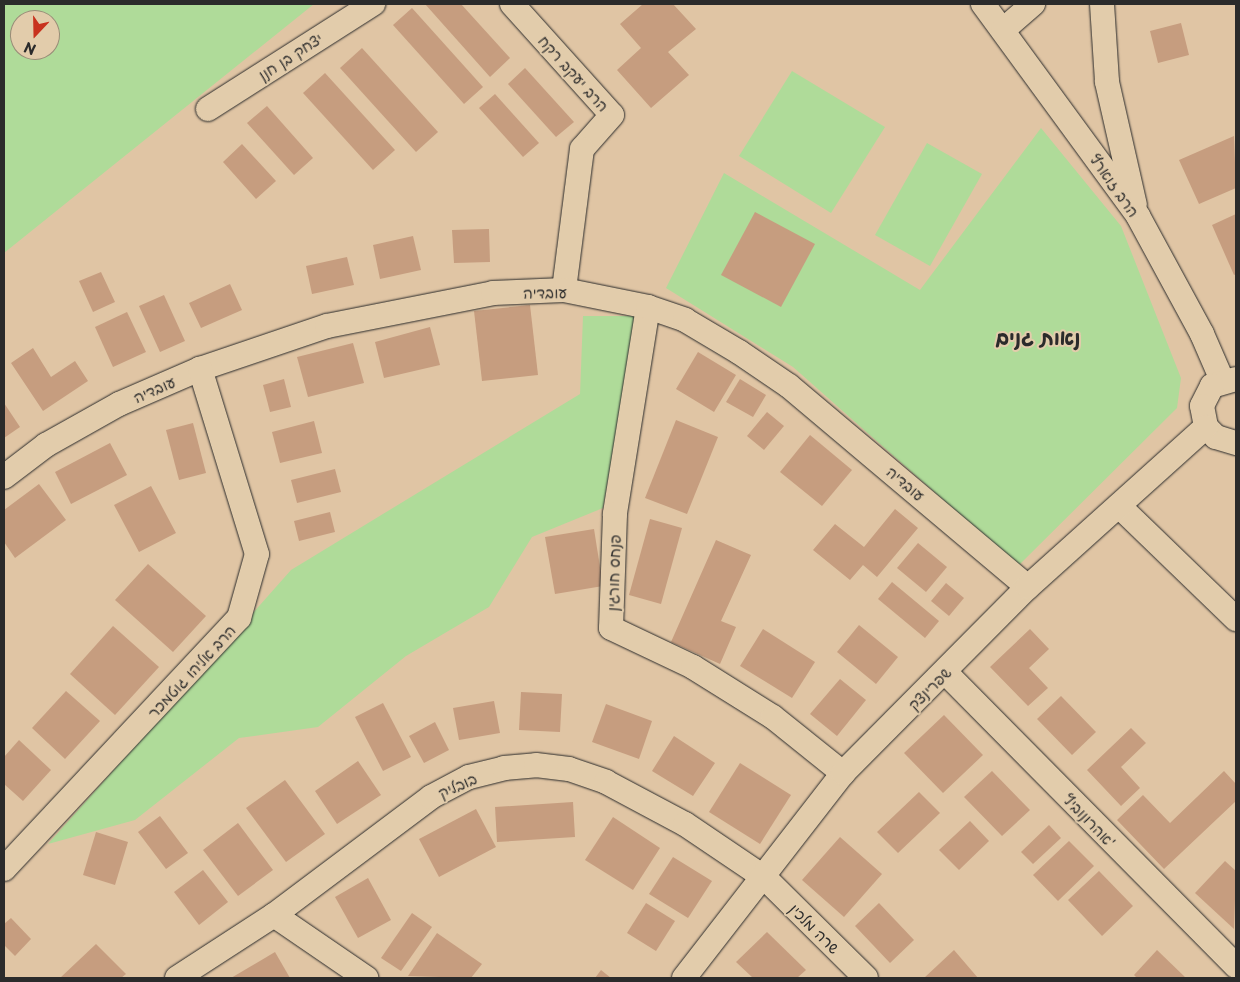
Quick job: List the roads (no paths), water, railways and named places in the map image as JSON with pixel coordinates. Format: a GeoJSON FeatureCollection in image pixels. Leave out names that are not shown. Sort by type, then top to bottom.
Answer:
{"type":"FeatureCollection","features":[{"type":"Feature","properties":{"kind":"street","name":"יצחק בן חנן"},"geometry":{"type":"LineString","coordinates":[[208,109],[373,4]]}},
{"type":"Feature","properties":{"kind":"street","name":"הרב יעקב רקח"},"geometry":{"type":"LineString","coordinates":[[512,4],[612,114],[582,149],[564,290]]}},
{"type":"Feature","properties":{"kind":"street","name":"הרב זוארץ"},"geometry":{"type":"LineString","coordinates":[[984,4],[1138,216],[1229,380]]}},
{"type":"Feature","properties":{"kind":"street"},"geometry":{"type":"LineString","coordinates":[[1003,30],[1033,4]]}},
{"type":"Feature","properties":{"kind":"street"},"geometry":{"type":"LineString","coordinates":[[1102,4],[1107,82],[1138,216]]}},
{"type":"Feature","properties":{"kind":"street","name":"עובדיה"},"geometry":{"type":"LineString","coordinates":[[4,476],[46,445],[120,404],[200,369],[328,326],[492,293],[564,290],[648,307],[684,320],[789,386],[1028,587]]}},
{"type":"Feature","properties":{"kind":"street","name":"פנחס חורגין"},"geometry":{"type":"LineString","coordinates":[[648,307],[615,514],[611,628],[701,672],[773,717],[843,773]]}},
{"type":"Feature","properties":{"kind":"street","name":"הרב אליהו גוטמכר"},"geometry":{"type":"LineString","coordinates":[[4,869],[239,618],[257,554],[200,369]]}},
{"type":"Feature","properties":{"kind":"street"},"geometry":{"type":"LineString","coordinates":[[1229,380],[1212,386],[1202,406],[1206,427],[1216,438],[1234,444]]}},
{"type":"Feature","properties":{"kind":"street","name":"שפרינצק"},"geometry":{"type":"LineString","coordinates":[[684,978],[765,878],[843,773],[1028,587],[1206,427]]}},
{"type":"Feature","properties":{"kind":"street"},"geometry":{"type":"LineString","coordinates":[[1119,506],[1236,618]]}},
{"type":"Feature","properties":{"kind":"street","name":"אהרונוביץ'"},"geometry":{"type":"LineString","coordinates":[[945,672],[1236,966]]}},
{"type":"Feature","properties":{"kind":"street","name":"בובליק"},"geometry":{"type":"LineString","coordinates":[[177,978],[274,915],[431,797],[469,778],[504,768],[536,765],[568,769],[606,782],[685,824],[765,878]]}},
{"type":"Feature","properties":{"kind":"street","name":"שרה מלכין"},"geometry":{"type":"LineString","coordinates":[[765,878],[866,978]]}},
{"type":"Feature","properties":{"kind":"street"},"geometry":{"type":"LineString","coordinates":[[274,915],[366,978]]}},
{"type":"Feature","properties":{"kind":"district","name":"נאות גנים"},"geometry":{"type":"Point","coordinates":[1038,337]}}]}
